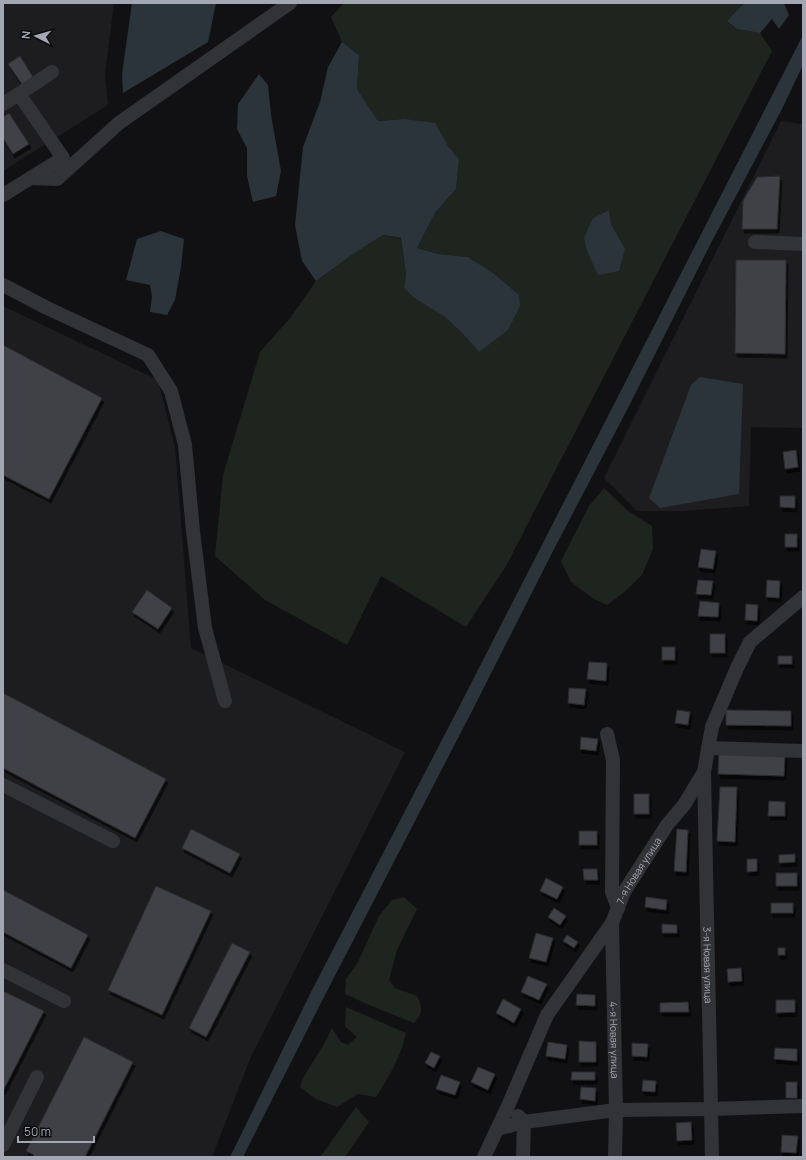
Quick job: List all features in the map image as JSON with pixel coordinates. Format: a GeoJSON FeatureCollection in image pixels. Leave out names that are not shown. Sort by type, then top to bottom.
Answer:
{"type":"FeatureCollection","features":[{"type":"Feature","properties":{"kind":"street"},"geometry":{"type":"LineString","coordinates":[[31,178],[57,179],[119,123],[290,3]]}},
{"type":"Feature","properties":{"kind":"street"},"geometry":{"type":"LineString","coordinates":[[3,104],[52,72]]}},
{"type":"Feature","properties":{"kind":"street"},"geometry":{"type":"LineString","coordinates":[[3,195],[63,158],[19,94]]}},
{"type":"Feature","properties":{"kind":"street"},"geometry":{"type":"LineString","coordinates":[[755,242],[803,244]]}},
{"type":"Feature","properties":{"kind":"street"},"geometry":{"type":"LineString","coordinates":[[3,285],[47,308],[148,355],[171,391],[185,445],[193,531],[205,628],[225,701]]}},
{"type":"Feature","properties":{"kind":"street","name":"7-я Новая улица"},"geometry":{"type":"LineString","coordinates":[[484,1157],[508,1106],[546,1015],[612,923],[624,892],[667,825],[684,805],[704,772],[712,727],[737,668],[750,642],[802,603]]}},
{"type":"Feature","properties":{"kind":"street"},"geometry":{"type":"LineString","coordinates":[[607,734],[613,760],[612,892],[618,908]]}},
{"type":"Feature","properties":{"kind":"street"},"geometry":{"type":"LineString","coordinates":[[708,748],[803,751]]}},
{"type":"Feature","properties":{"kind":"street","name":"3-я Новая улица"},"geometry":{"type":"LineString","coordinates":[[704,772],[712,1157]]}},
{"type":"Feature","properties":{"kind":"street"},"geometry":{"type":"LineString","coordinates":[[3,785],[113,841]]}},
{"type":"Feature","properties":{"kind":"street","name":"4-я Новая улица"},"geometry":{"type":"LineString","coordinates":[[612,923],[616,1110],[615,1157]]}},
{"type":"Feature","properties":{"kind":"street"},"geometry":{"type":"LineString","coordinates":[[3,970],[64,1001]]}},
{"type":"Feature","properties":{"kind":"street"},"geometry":{"type":"LineString","coordinates":[[3,1145],[37,1077]]}},
{"type":"Feature","properties":{"kind":"street"},"geometry":{"type":"LineString","coordinates":[[508,1106],[524,1122],[522,1157]]}},
{"type":"Feature","properties":{"kind":"street"},"geometry":{"type":"LineString","coordinates":[[497,1129],[524,1122],[616,1110],[803,1106]]}},
{"type":"Feature","properties":{"kind":"shaded area"},"geometry":{"type":"Polygon","coordinates":[[[3,3],[114,3],[105,74],[108,105],[3,171],[3,3]]]}},
{"type":"Feature","properties":{"kind":"shaded area"},"geometry":{"type":"Polygon","coordinates":[[[132,3],[216,3],[208,42],[123,93],[122,74],[132,3]]]}},
{"type":"Feature","properties":{"kind":"shaded area"},"geometry":{"type":"Polygon","coordinates":[[[344,3],[744,3],[727,21],[737,29],[760,33],[772,51],[506,566],[466,627],[381,576],[347,645],[265,600],[215,556],[223,475],[260,352],[291,317],[316,281],[353,254],[383,235],[401,239],[406,274],[404,288],[414,298],[445,317],[479,352],[493,273],[468,257],[438,254],[417,248],[435,213],[456,189],[459,159],[448,146],[404,119],[378,121],[357,89],[359,55],[342,42],[331,17],[344,3]],[[609,210],[593,218],[611,224],[609,210]]]}},
{"type":"Feature","properties":{"kind":"shaded area"},"geometry":{"type":"Polygon","coordinates":[[[744,3],[784,3],[789,15],[779,29],[772,19],[760,33],[737,29],[727,21],[744,3]]]}},
{"type":"Feature","properties":{"kind":"shaded area"},"geometry":{"type":"Polygon","coordinates":[[[803,35],[803,65],[781,111],[710,245],[628,408],[552,553],[243,1157],[230,1157],[312,990],[459,707],[803,35]]]}},
{"type":"Feature","properties":{"kind":"shaded area"},"geometry":{"type":"Polygon","coordinates":[[[342,42],[359,55],[357,89],[378,121],[404,119],[435,123],[448,146],[459,159],[456,189],[435,213],[417,248],[438,254],[468,257],[493,273],[519,295],[520,306],[508,330],[479,352],[445,317],[414,298],[404,288],[406,274],[401,238],[383,235],[353,254],[316,281],[302,261],[295,225],[303,147],[320,102],[328,67],[342,42]]]}},
{"type":"Feature","properties":{"kind":"shaded area"},"geometry":{"type":"Polygon","coordinates":[[[259,74],[268,85],[271,115],[281,171],[276,196],[253,202],[247,176],[247,148],[237,129],[238,104],[259,74]]]}},
{"type":"Feature","properties":{"kind":"shaded area"},"geometry":{"type":"Polygon","coordinates":[[[781,121],[803,124],[803,428],[751,427],[749,506],[682,511],[637,511],[604,478],[781,121]]]}},
{"type":"Feature","properties":{"kind":"shaded area"},"geometry":{"type":"Polygon","coordinates":[[[609,210],[611,224],[625,249],[619,271],[598,275],[587,251],[584,238],[593,218],[609,210]]]}},
{"type":"Feature","properties":{"kind":"shaded area"},"geometry":{"type":"Polygon","coordinates":[[[161,231],[184,239],[175,300],[167,315],[150,312],[152,297],[150,285],[126,280],[137,239],[161,231]]]}},
{"type":"Feature","properties":{"kind":"shaded area"},"geometry":{"type":"Polygon","coordinates":[[[3,306],[158,380],[175,447],[191,648],[405,752],[250,1059],[212,1157],[3,1157],[3,306]]]}},
{"type":"Feature","properties":{"kind":"shaded area"},"geometry":{"type":"Polygon","coordinates":[[[700,377],[743,384],[739,494],[660,508],[649,498],[691,385],[700,377]]]}},
{"type":"Feature","properties":{"kind":"shaded area"},"geometry":{"type":"Polygon","coordinates":[[[604,488],[628,511],[652,526],[653,549],[642,575],[622,594],[607,605],[594,599],[571,582],[561,561],[589,506],[604,488]]]}},
{"type":"Feature","properties":{"kind":"shaded area"},"geometry":{"type":"Polygon","coordinates":[[[404,897],[417,909],[397,950],[389,980],[395,988],[417,996],[421,1010],[414,1023],[345,994],[346,979],[357,964],[379,916],[392,900],[404,897]]]}},
{"type":"Feature","properties":{"kind":"shaded area"},"geometry":{"type":"Polygon","coordinates":[[[346,1007],[406,1033],[394,1066],[376,1097],[358,1094],[337,1107],[316,1099],[300,1087],[303,1078],[332,1028],[341,1042],[348,1045],[357,1037],[345,1026],[346,1007]]]}},
{"type":"Feature","properties":{"kind":"shaded area"},"geometry":{"type":"Polygon","coordinates":[[[356,1107],[369,1122],[345,1157],[320,1157],[356,1107]]]}},
{"type":"Feature","properties":{"kind":"building"},"geometry":{"type":"Polygon","coordinates":[[[20,56],[33,77],[22,84],[8,64],[20,56]]]}},
{"type":"Feature","properties":{"kind":"building"},"geometry":{"type":"Polygon","coordinates":[[[9,113],[29,144],[13,154],[3,138],[3,117],[9,113]]]}},
{"type":"Feature","properties":{"kind":"building"},"geometry":{"type":"Polygon","coordinates":[[[780,176],[777,229],[742,229],[743,201],[757,177],[780,176]]]}},
{"type":"Feature","properties":{"kind":"building"},"geometry":{"type":"Polygon","coordinates":[[[736,260],[786,260],[785,354],[735,353],[736,260]]]}},
{"type":"Feature","properties":{"kind":"building"},"geometry":{"type":"Polygon","coordinates":[[[3,345],[102,398],[49,499],[3,475],[3,345]]]}},
{"type":"Feature","properties":{"kind":"building"},"geometry":{"type":"Polygon","coordinates":[[[796,450],[798,467],[785,469],[783,452],[796,450]]]}},
{"type":"Feature","properties":{"kind":"building"},"geometry":{"type":"Polygon","coordinates":[[[780,496],[795,496],[795,508],[780,507],[780,496]]]}},
{"type":"Feature","properties":{"kind":"building"},"geometry":{"type":"Polygon","coordinates":[[[785,534],[797,534],[797,547],[785,547],[785,534]]]}},
{"type":"Feature","properties":{"kind":"building"},"geometry":{"type":"Polygon","coordinates":[[[701,549],[716,551],[713,569],[698,567],[701,549]]]}},
{"type":"Feature","properties":{"kind":"building"},"geometry":{"type":"Polygon","coordinates":[[[698,580],[713,581],[711,595],[696,594],[698,580]]]}},
{"type":"Feature","properties":{"kind":"building"},"geometry":{"type":"Polygon","coordinates":[[[767,580],[780,581],[779,598],[766,597],[767,580]]]}},
{"type":"Feature","properties":{"kind":"building"},"geometry":{"type":"Polygon","coordinates":[[[147,590],[172,608],[158,629],[132,612],[147,590]]]}},
{"type":"Feature","properties":{"kind":"building"},"geometry":{"type":"Polygon","coordinates":[[[700,601],[719,603],[718,617],[698,616],[700,601]]]}},
{"type":"Feature","properties":{"kind":"building"},"geometry":{"type":"Polygon","coordinates":[[[746,604],[758,605],[757,621],[745,620],[746,604]]]}},
{"type":"Feature","properties":{"kind":"building"},"geometry":{"type":"Polygon","coordinates":[[[710,634],[725,634],[725,653],[710,653],[710,634]]]}},
{"type":"Feature","properties":{"kind":"building"},"geometry":{"type":"Polygon","coordinates":[[[662,647],[675,647],[675,660],[662,660],[662,647]]]}},
{"type":"Feature","properties":{"kind":"building"},"geometry":{"type":"Polygon","coordinates":[[[778,656],[792,656],[792,664],[778,664],[778,656]]]}},
{"type":"Feature","properties":{"kind":"building"},"geometry":{"type":"Polygon","coordinates":[[[589,662],[607,663],[606,681],[587,679],[589,662]]]}},
{"type":"Feature","properties":{"kind":"building"},"geometry":{"type":"Polygon","coordinates":[[[569,688],[586,689],[584,705],[568,703],[569,688]]]}},
{"type":"Feature","properties":{"kind":"building"},"geometry":{"type":"Polygon","coordinates":[[[3,693],[166,779],[135,838],[3,768],[3,693]]]}},
{"type":"Feature","properties":{"kind":"building"},"geometry":{"type":"Polygon","coordinates":[[[677,710],[690,712],[688,725],[675,723],[677,710]]]}},
{"type":"Feature","properties":{"kind":"building"},"geometry":{"type":"Polygon","coordinates":[[[726,710],[791,711],[791,726],[726,725],[726,710]]]}},
{"type":"Feature","properties":{"kind":"building"},"geometry":{"type":"Polygon","coordinates":[[[581,737],[598,739],[596,751],[580,749],[581,737]]]}},
{"type":"Feature","properties":{"kind":"building"},"geometry":{"type":"Polygon","coordinates":[[[719,753],[785,755],[784,776],[718,774],[719,753]]]}},
{"type":"Feature","properties":{"kind":"building"},"geometry":{"type":"Polygon","coordinates":[[[720,787],[737,787],[735,842],[717,841],[720,787]]]}},
{"type":"Feature","properties":{"kind":"building"},"geometry":{"type":"Polygon","coordinates":[[[634,794],[649,794],[649,814],[634,814],[634,794]]]}},
{"type":"Feature","properties":{"kind":"building"},"geometry":{"type":"Polygon","coordinates":[[[769,801],[785,802],[785,816],[768,816],[769,801]]]}},
{"type":"Feature","properties":{"kind":"building"},"geometry":{"type":"Polygon","coordinates":[[[191,829],[240,854],[230,873],[182,848],[191,829]]]}},
{"type":"Feature","properties":{"kind":"building"},"geometry":{"type":"Polygon","coordinates":[[[677,829],[688,830],[686,872],[674,871],[677,829]]]}},
{"type":"Feature","properties":{"kind":"building"},"geometry":{"type":"Polygon","coordinates":[[[579,831],[597,831],[597,845],[579,845],[579,831]]]}},
{"type":"Feature","properties":{"kind":"building"},"geometry":{"type":"Polygon","coordinates":[[[795,854],[795,862],[779,863],[779,855],[795,854]]]}},
{"type":"Feature","properties":{"kind":"building"},"geometry":{"type":"Polygon","coordinates":[[[747,859],[757,859],[757,871],[747,872],[747,859]]]}},
{"type":"Feature","properties":{"kind":"building"},"geometry":{"type":"Polygon","coordinates":[[[583,869],[597,869],[598,880],[584,880],[583,869]]]}},
{"type":"Feature","properties":{"kind":"building"},"geometry":{"type":"Polygon","coordinates":[[[776,873],[797,873],[797,886],[776,886],[776,873]]]}},
{"type":"Feature","properties":{"kind":"building"},"geometry":{"type":"Polygon","coordinates":[[[546,878],[563,887],[557,899],[540,891],[546,878]]]}},
{"type":"Feature","properties":{"kind":"building"},"geometry":{"type":"Polygon","coordinates":[[[156,886],[211,911],[162,1015],[108,990],[156,886]]]}},
{"type":"Feature","properties":{"kind":"building"},"geometry":{"type":"Polygon","coordinates":[[[3,890],[88,935],[71,968],[3,932],[3,890]]]}},
{"type":"Feature","properties":{"kind":"building"},"geometry":{"type":"Polygon","coordinates":[[[646,897],[667,900],[666,910],[645,907],[646,897]]]}},
{"type":"Feature","properties":{"kind":"building"},"geometry":{"type":"Polygon","coordinates":[[[771,903],[793,903],[793,913],[771,913],[771,903]]]}},
{"type":"Feature","properties":{"kind":"building"},"geometry":{"type":"Polygon","coordinates":[[[554,908],[566,916],[560,925],[548,917],[554,908]]]}},
{"type":"Feature","properties":{"kind":"building"},"geometry":{"type":"Polygon","coordinates":[[[662,924],[677,925],[677,933],[662,933],[662,924]]]}},
{"type":"Feature","properties":{"kind":"building"},"geometry":{"type":"Polygon","coordinates":[[[536,933],[553,938],[546,962],[529,958],[536,933]]]}},
{"type":"Feature","properties":{"kind":"building"},"geometry":{"type":"Polygon","coordinates":[[[567,935],[578,942],[574,948],[563,941],[567,935]]]}},
{"type":"Feature","properties":{"kind":"building"},"geometry":{"type":"Polygon","coordinates":[[[232,943],[250,952],[206,1037],[189,1028],[232,943]]]}},
{"type":"Feature","properties":{"kind":"building"},"geometry":{"type":"Polygon","coordinates":[[[778,948],[785,948],[785,955],[778,955],[778,948]]]}},
{"type":"Feature","properties":{"kind":"building"},"geometry":{"type":"Polygon","coordinates":[[[741,968],[742,981],[728,982],[727,969],[741,968]]]}},
{"type":"Feature","properties":{"kind":"building"},"geometry":{"type":"Polygon","coordinates":[[[528,976],[547,984],[539,1000],[521,992],[528,976]]]}},
{"type":"Feature","properties":{"kind":"building"},"geometry":{"type":"Polygon","coordinates":[[[3,991],[44,1011],[3,1091],[3,991]]]}},
{"type":"Feature","properties":{"kind":"building"},"geometry":{"type":"Polygon","coordinates":[[[577,994],[595,995],[595,1006],[576,1005],[577,994]]]}},
{"type":"Feature","properties":{"kind":"building"},"geometry":{"type":"Polygon","coordinates":[[[503,999],[521,1009],[514,1023],[496,1013],[503,999]]]}},
{"type":"Feature","properties":{"kind":"building"},"geometry":{"type":"Polygon","coordinates":[[[776,1000],[795,1000],[795,1012],[776,1013],[776,1000]]]}},
{"type":"Feature","properties":{"kind":"building"},"geometry":{"type":"Polygon","coordinates":[[[688,1002],[689,1012],[660,1012],[660,1003],[688,1002]]]}},
{"type":"Feature","properties":{"kind":"building"},"geometry":{"type":"Polygon","coordinates":[[[84,1037],[133,1062],[85,1157],[32,1157],[34,1155],[26,1151],[84,1037]]]}},
{"type":"Feature","properties":{"kind":"building"},"geometry":{"type":"Polygon","coordinates":[[[579,1041],[596,1042],[596,1062],[579,1062],[579,1041]]]}},
{"type":"Feature","properties":{"kind":"building"},"geometry":{"type":"Polygon","coordinates":[[[548,1042],[567,1045],[565,1059],[546,1056],[548,1042]]]}},
{"type":"Feature","properties":{"kind":"building"},"geometry":{"type":"Polygon","coordinates":[[[632,1043],[648,1044],[647,1057],[632,1056],[632,1043]]]}},
{"type":"Feature","properties":{"kind":"building"},"geometry":{"type":"Polygon","coordinates":[[[775,1048],[797,1049],[797,1061],[774,1059],[775,1048]]]}},
{"type":"Feature","properties":{"kind":"building"},"geometry":{"type":"Polygon","coordinates":[[[431,1052],[440,1056],[434,1068],[425,1063],[431,1052]]]}},
{"type":"Feature","properties":{"kind":"building"},"geometry":{"type":"Polygon","coordinates":[[[478,1067],[495,1074],[488,1090],[471,1082],[478,1067]]]}},
{"type":"Feature","properties":{"kind":"building"},"geometry":{"type":"Polygon","coordinates":[[[572,1072],[595,1072],[595,1080],[571,1080],[572,1072]]]}},
{"type":"Feature","properties":{"kind":"building"},"geometry":{"type":"Polygon","coordinates":[[[441,1075],[460,1082],[455,1095],[436,1089],[441,1075]]]}},
{"type":"Feature","properties":{"kind":"building"},"geometry":{"type":"Polygon","coordinates":[[[643,1080],[656,1081],[655,1092],[642,1091],[643,1080]]]}},
{"type":"Feature","properties":{"kind":"building"},"geometry":{"type":"Polygon","coordinates":[[[786,1082],[797,1082],[797,1098],[786,1098],[786,1082]]]}},
{"type":"Feature","properties":{"kind":"building"},"geometry":{"type":"Polygon","coordinates":[[[581,1087],[596,1088],[595,1101],[580,1099],[581,1087]]]}},
{"type":"Feature","properties":{"kind":"building"},"geometry":{"type":"Polygon","coordinates":[[[691,1122],[692,1140],[677,1141],[676,1123],[691,1122]]]}},
{"type":"Feature","properties":{"kind":"building"},"geometry":{"type":"Polygon","coordinates":[[[782,1135],[798,1136],[796,1153],[781,1152],[782,1135]]]}}]}
